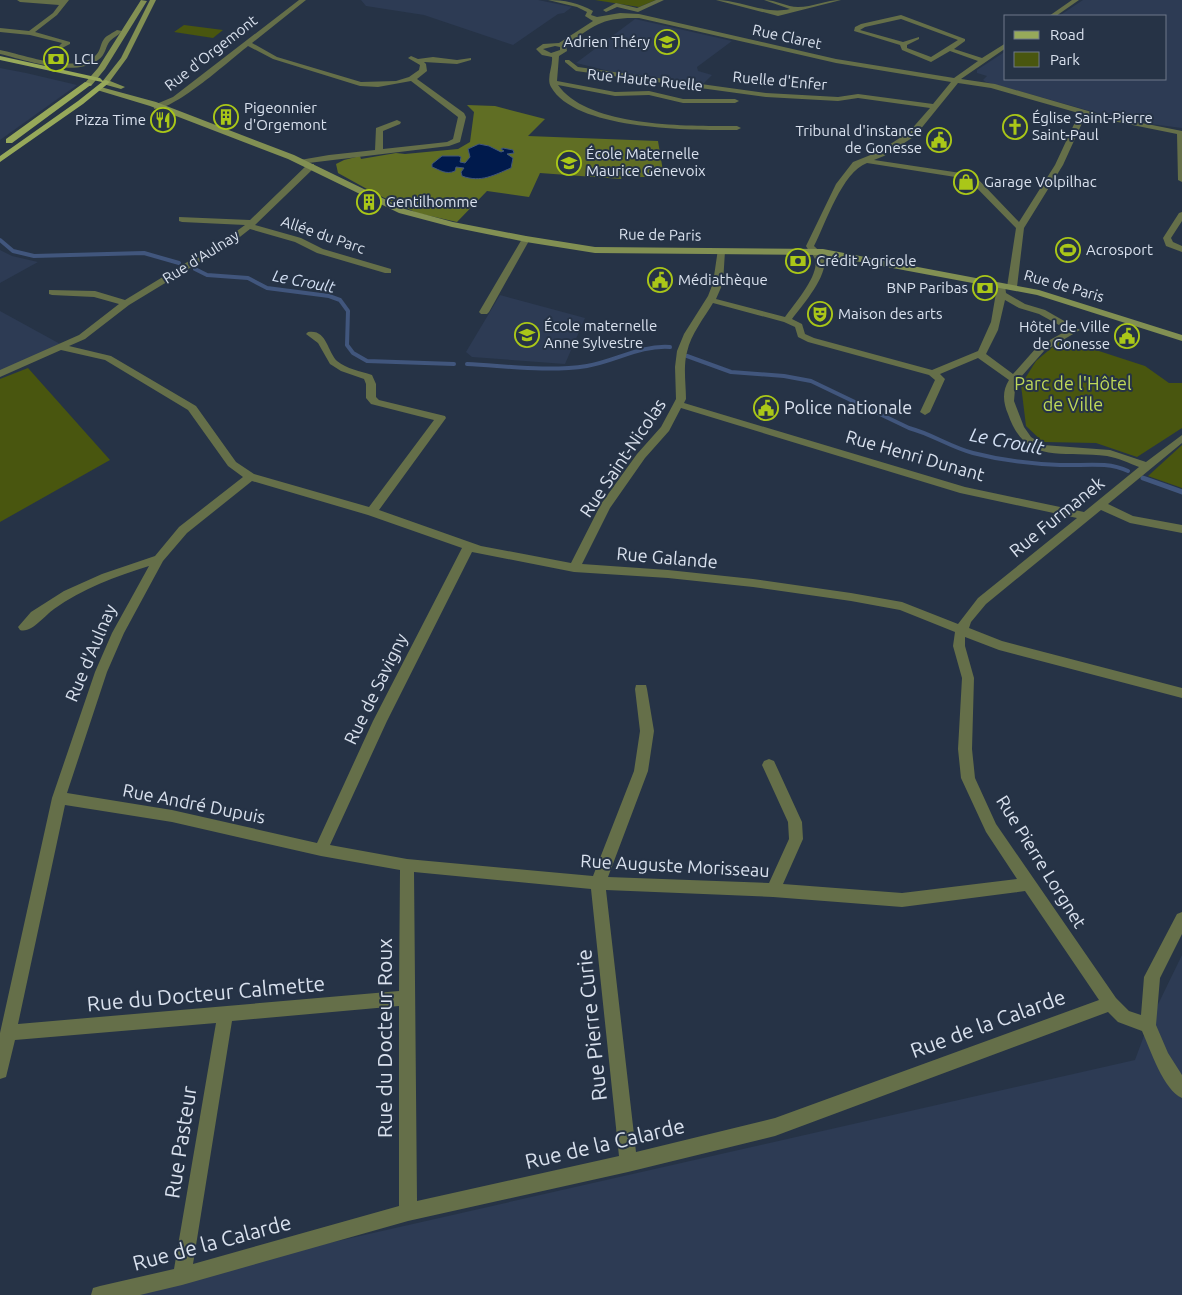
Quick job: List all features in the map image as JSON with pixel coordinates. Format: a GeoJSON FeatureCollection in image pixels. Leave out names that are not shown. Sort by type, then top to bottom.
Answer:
{"type":"FeatureCollection","features":[{"type":"Feature","properties":{"kind":"main road"},"geometry":{"type":"LineString","coordinates":[[0,58],[75,70],[91,82]]}},
{"type":"Feature","properties":{"kind":"main road"},"geometry":{"type":"LineString","coordinates":[[0,65],[103,85]]}},
{"type":"Feature","properties":{"kind":"main road"},"geometry":{"type":"LineString","coordinates":[[0,149],[91,82]]}},
{"type":"Feature","properties":{"kind":"main road"},"geometry":{"type":"LineString","coordinates":[[0,160],[103,85]]}},
{"type":"Feature","properties":{"kind":"street"},"geometry":{"type":"LineString","coordinates":[[20,0],[65,2]]}},
{"type":"Feature","properties":{"kind":"street"},"geometry":{"type":"LineString","coordinates":[[91,82],[145,0]]}},
{"type":"Feature","properties":{"kind":"street"},"geometry":{"type":"LineString","coordinates":[[103,85],[124,58],[153,0]]}},
{"type":"Feature","properties":{"kind":"street","name":"Rue d'Orgemont"},"geometry":{"type":"LineString","coordinates":[[155,106],[176,99],[303,0]]}},
{"type":"Feature","properties":{"kind":"street"},"geometry":{"type":"LineString","coordinates":[[551,0],[579,6],[594,17]]}},
{"type":"Feature","properties":{"kind":"street"},"geometry":{"type":"LineString","coordinates":[[638,10],[661,0]]}},
{"type":"Feature","properties":{"kind":"street"},"geometry":{"type":"LineString","coordinates":[[719,0],[778,14],[838,0]]}},
{"type":"Feature","properties":{"kind":"street"},"geometry":{"type":"LineString","coordinates":[[745,6],[758,0]]}},
{"type":"Feature","properties":{"kind":"street"},"geometry":{"type":"LineString","coordinates":[[767,0],[797,10]]}},
{"type":"Feature","properties":{"kind":"street"},"geometry":{"type":"LineString","coordinates":[[1053,15],[1075,0]]}},
{"type":"Feature","properties":{"kind":"street"},"geometry":{"type":"LineString","coordinates":[[30,33],[55,14],[65,2]]}},
{"type":"Feature","properties":{"kind":"street"},"geometry":{"type":"LineString","coordinates":[[558,45],[564,51],[555,54],[544,54],[539,49],[545,45],[558,45],[594,17],[616,5],[745,36]]}},
{"type":"Feature","properties":{"kind":"street"},"geometry":{"type":"LineString","coordinates":[[606,10],[613,14],[612,16]]}},
{"type":"Feature","properties":{"kind":"street","name":"Rue Claret"},"geometry":{"type":"LineString","coordinates":[[594,17],[639,16],[836,61],[992,86],[1087,113],[1181,133]]}},
{"type":"Feature","properties":{"kind":"street"},"geometry":{"type":"LineString","coordinates":[[904,44],[904,49],[931,60],[963,40],[901,17],[856,28],[857,31],[864,34],[904,44],[916,38]]}},
{"type":"Feature","properties":{"kind":"street"},"geometry":{"type":"LineString","coordinates":[[0,30],[30,33],[68,42],[62,46]]}},
{"type":"Feature","properties":{"kind":"street"},"geometry":{"type":"LineString","coordinates":[[0,52],[75,70],[96,60],[105,49],[106,41],[119,31]]}},
{"type":"Feature","properties":{"kind":"street"},"geometry":{"type":"LineString","coordinates":[[247,43],[275,58],[360,84],[378,85],[412,79],[423,71],[423,64],[411,58]]}},
{"type":"Feature","properties":{"kind":"street"},"geometry":{"type":"LineString","coordinates":[[787,320],[816,278],[820,268],[818,256],[810,246],[840,184],[856,164],[905,140],[956,80],[1004,46]]}},
{"type":"Feature","properties":{"kind":"street"},"geometry":{"type":"LineString","coordinates":[[949,49],[983,60]]}},
{"type":"Feature","properties":{"kind":"street"},"geometry":{"type":"LineString","coordinates":[[555,54],[557,61],[554,68],[553,82],[563,96],[592,112],[662,127],[737,128]]}},
{"type":"Feature","properties":{"kind":"street"},"geometry":{"type":"LineString","coordinates":[[419,61],[438,58],[458,64],[469,59]]}},
{"type":"Feature","properties":{"kind":"street","name":"Ruelle d'Enfer"},"geometry":{"type":"LineString","coordinates":[[566,61],[576,69],[766,96],[838,99],[858,96],[935,106]]}},
{"type":"Feature","properties":{"kind":"street"},"geometry":{"type":"LineString","coordinates":[[310,166],[341,156],[380,151],[401,145],[453,142],[458,137],[462,116],[456,109],[412,79]]}},
{"type":"Feature","properties":{"kind":"street","name":"Rue Haute Ruelle"},"geometry":{"type":"LineString","coordinates":[[553,82],[615,94],[649,94],[683,101],[735,101]]}},
{"type":"Feature","properties":{"kind":"street","name":"Rue de Paris"},"geometry":{"type":"LineString","coordinates":[[103,85],[310,166],[402,211],[445,222],[526,239],[595,250],[813,252],[894,264],[1005,289],[1022,289],[1182,338]]}},
{"type":"Feature","properties":{"kind":"street"},"geometry":{"type":"LineString","coordinates":[[934,373],[979,354],[986,347],[1005,289],[1020,228],[1059,165],[1080,120],[1087,113]]}},
{"type":"Feature","properties":{"kind":"street"},"geometry":{"type":"LineString","coordinates":[[380,151],[378,147],[380,130],[397,122]]}},
{"type":"Feature","properties":{"kind":"street"},"geometry":{"type":"LineString","coordinates":[[1181,133],[1182,180]]}},
{"type":"Feature","properties":{"kind":"street"},"geometry":{"type":"LineString","coordinates":[[380,140],[390,139]]}},
{"type":"Feature","properties":{"kind":"street","name":"Rue d'Aulnay"},"geometry":{"type":"LineString","coordinates":[[0,374],[82,337],[126,303],[199,260],[250,224],[310,166],[341,156]]}},
{"type":"Feature","properties":{"kind":"street"},"geometry":{"type":"LineString","coordinates":[[867,160],[971,177],[1020,228]]}},
{"type":"Feature","properties":{"kind":"street"},"geometry":{"type":"LineString","coordinates":[[1182,215],[1167,238],[1169,244],[1182,249]]}},
{"type":"Feature","properties":{"kind":"street","name":"Allée du Parc"},"geometry":{"type":"LineString","coordinates":[[182,219],[250,224],[298,240],[320,251],[388,271]]}},
{"type":"Feature","properties":{"kind":"street"},"geometry":{"type":"LineString","coordinates":[[484,312],[526,239]]}},
{"type":"Feature","properties":{"kind":"street","name":"Rue Saint-Nicolas"},"geometry":{"type":"LineString","coordinates":[[574,568],[605,507],[641,456],[665,429],[681,399],[680,367],[682,351],[689,334],[711,300],[718,283],[721,251]]}},
{"type":"Feature","properties":{"kind":"street"},"geometry":{"type":"LineString","coordinates":[[1005,289],[1012,300],[1022,306],[1042,312],[1075,330],[1037,352],[1013,379],[1008,393],[1010,407],[1018,427],[1034,446],[1048,450],[1110,453],[1146,466]]}},
{"type":"Feature","properties":{"kind":"street"},"geometry":{"type":"LineString","coordinates":[[1000,306],[1020,296],[1022,289]]}},
{"type":"Feature","properties":{"kind":"street"},"geometry":{"type":"LineString","coordinates":[[52,292],[95,294],[126,303]]}},
{"type":"Feature","properties":{"kind":"street"},"geometry":{"type":"LineString","coordinates":[[711,300],[787,320],[799,326],[801,335],[811,340],[934,373],[940,379],[925,412]]}},
{"type":"Feature","properties":{"kind":"street"},"geometry":{"type":"LineString","coordinates":[[311,334],[320,337],[324,342],[330,359],[338,366],[368,377],[371,384],[371,398],[375,402],[441,418],[372,512]]}},
{"type":"Feature","properties":{"kind":"street"},"geometry":{"type":"LineString","coordinates":[[82,337],[108,358],[192,408],[232,464],[250,478]]}},
{"type":"Feature","properties":{"kind":"street"},"geometry":{"type":"LineString","coordinates":[[63,347],[108,358]]}},
{"type":"Feature","properties":{"kind":"street"},"geometry":{"type":"LineString","coordinates":[[979,354],[1013,379]]}},
{"type":"Feature","properties":{"kind":"street"},"geometry":{"type":"LineString","coordinates":[[997,389],[1008,393]]}},
{"type":"Feature","properties":{"kind":"street","name":"Rue Henri Dunant"},"geometry":{"type":"LineString","coordinates":[[678,404],[964,490],[1086,516]]}},
{"type":"Feature","properties":{"kind":"street","name":"Rue Furmanek"},"geometry":{"type":"LineString","coordinates":[[962,630],[973,610],[982,601],[1182,438]]}},
{"type":"Feature","properties":{"kind":"street","name":"Rue d'Aulnay"},"geometry":{"type":"LineString","coordinates":[[0,1071],[59,798],[101,672],[118,633],[159,558],[184,530],[250,478]]}},
{"type":"Feature","properties":{"kind":"street","name":"Rue Galande"},"geometry":{"type":"LineString","coordinates":[[250,478],[372,512],[469,546],[574,568],[668,574],[851,597],[902,606],[999,645],[1182,693]]}},
{"type":"Feature","properties":{"kind":"street"},"geometry":{"type":"LineString","coordinates":[[1099,505],[1130,519],[1182,530]]}},
{"type":"Feature","properties":{"kind":"street","name":"Rue de Savigny"},"geometry":{"type":"LineString","coordinates":[[321,850],[380,721],[469,546]]}},
{"type":"Feature","properties":{"kind":"street"},"geometry":{"type":"LineString","coordinates":[[24,627],[44,610],[99,579],[134,565],[159,558]]}},
{"type":"Feature","properties":{"kind":"street","name":"Rue Pierre Lorgnet"},"geometry":{"type":"LineString","coordinates":[[962,630],[959,646],[968,678],[965,750],[968,778],[992,828],[1110,1004],[1124,1017],[1148,1025]]}},
{"type":"Feature","properties":{"kind":"street"},"geometry":{"type":"LineString","coordinates":[[598,883],[641,771],[648,731],[641,690]]}},
{"type":"Feature","properties":{"kind":"street"},"geometry":{"type":"LineString","coordinates":[[769,765],[795,822],[796,839],[773,890]]}},
{"type":"Feature","properties":{"kind":"street","name":"Rue André Dupuis"},"geometry":{"type":"LineString","coordinates":[[59,798],[172,816],[321,850]]}},
{"type":"Feature","properties":{"kind":"street","name":"Rue Auguste Morisseau"},"geometry":{"type":"LineString","coordinates":[[321,850],[407,865],[598,883],[773,890],[902,900],[1028,884]]}},
{"type":"Feature","properties":{"kind":"street","name":"Rue du Docteur Roux"},"geometry":{"type":"LineString","coordinates":[[407,865],[408,1212]]}},
{"type":"Feature","properties":{"kind":"street","name":"Rue Pierre Curie"},"geometry":{"type":"LineString","coordinates":[[598,883],[628,1163]]}},
{"type":"Feature","properties":{"kind":"street"},"geometry":{"type":"LineString","coordinates":[[1182,919],[1152,977],[1148,1025],[1162,1059],[1182,1090]]}},
{"type":"Feature","properties":{"kind":"street","name":"Rue du Docteur Calmette"},"geometry":{"type":"LineString","coordinates":[[8,1033],[408,998]]}},
{"type":"Feature","properties":{"kind":"street","name":"Rue de la Calarde"},"geometry":{"type":"LineString","coordinates":[[100,1295],[182,1276],[408,1212],[628,1163],[775,1127],[1110,1004]]}},
{"type":"Feature","properties":{"kind":"street","name":"Rue Pasteur"},"geometry":{"type":"LineString","coordinates":[[182,1276],[225,1014]]}},
{"type":"Feature","properties":{"kind":"shaded area"},"geometry":{"type":"Polygon","coordinates":[[[361,0],[538,0],[572,7],[564,13],[558,14],[513,45],[424,15],[366,6],[361,0]]]}},
{"type":"Feature","properties":{"kind":"shaded area"},"geometry":{"type":"Polygon","coordinates":[[[1083,0],[1182,0],[1182,128],[1135,122],[1101,114],[986,82],[983,80],[987,76],[977,73],[977,70],[1004,52],[1004,80],[1167,80],[1167,15],[1060,15],[1083,0]]]}},
{"type":"Feature","properties":{"kind":"shaded area"},"geometry":{"type":"Polygon","coordinates":[[[635,19],[732,41],[697,67],[698,71],[712,75],[702,85],[626,75],[576,63],[635,19]]]}},
{"type":"Feature","properties":{"kind":"shaded area"},"geometry":{"type":"Polygon","coordinates":[[[0,68],[26,73],[77,85],[0,140],[0,68]]]}},
{"type":"Feature","properties":{"kind":"shaded area"},"geometry":{"type":"Polygon","coordinates":[[[0,250],[12,256],[38,262],[0,283],[0,250]]]}},
{"type":"Feature","properties":{"kind":"shaded area","name":"École maternelle Anne Sylvestre"},"geometry":{"type":"Polygon","coordinates":[[[500,295],[585,318],[565,364],[472,357],[466,352],[500,295]]]}},
{"type":"Feature","properties":{"kind":"shaded area"},"geometry":{"type":"Polygon","coordinates":[[[0,311],[62,345],[0,375],[0,311]]]}},
{"type":"Feature","properties":{"kind":"shaded area"},"geometry":{"type":"Polygon","coordinates":[[[1182,955],[1182,1295],[100,1295],[1135,1060],[1148,1025],[1182,955]]]}},
{"type":"Feature","properties":{"kind":"green space"},"geometry":{"type":"Polygon","coordinates":[[[595,0],[656,0],[639,7],[595,0]]]}},
{"type":"Feature","properties":{"kind":"green space"},"geometry":{"type":"Polygon","coordinates":[[[184,25],[223,30],[213,38],[174,32],[184,25]]]}},
{"type":"Feature","properties":{"kind":"green space"},"geometry":{"type":"Polygon","coordinates":[[[467,105],[495,106],[545,119],[528,136],[658,141],[664,177],[622,177],[621,179],[540,173],[529,197],[487,191],[457,222],[417,213],[376,194],[338,173],[336,164],[360,156],[361,159],[396,153],[405,154],[458,149],[470,142],[474,112],[467,105]]]}},
{"type":"Feature","properties":{"kind":"green space","name":"Parc de l'Hôtel de Ville"},"geometry":{"type":"Polygon","coordinates":[[[1062,339],[1145,366],[1169,383],[1182,383],[1182,428],[1137,457],[1096,443],[1043,442],[1026,426],[1021,385],[1036,361],[1062,339]]]}},
{"type":"Feature","properties":{"kind":"green space"},"geometry":{"type":"Polygon","coordinates":[[[28,368],[110,460],[0,522],[0,379],[28,368]]]}},
{"type":"Feature","properties":{"kind":"green space"},"geometry":{"type":"Polygon","coordinates":[[[1182,445],[1182,488],[1148,476],[1182,445]]]}},
{"type":"Feature","properties":{"kind":"water"},"geometry":{"type":"Polygon","coordinates":[[[479,144],[489,146],[501,152],[504,151],[501,149],[503,148],[513,150],[514,153],[507,154],[513,158],[511,168],[487,177],[475,179],[462,176],[461,172],[464,168],[456,167],[455,171],[443,172],[432,167],[432,164],[442,156],[459,156],[461,157],[460,162],[465,163],[470,157],[468,149],[479,144]]]}},
{"type":"Feature","properties":{"kind":"waterway","name":"Le Croult"},"geometry":{"type":"LineString","coordinates":[[0,240],[13,251],[34,256],[144,253],[179,263]]}},
{"type":"Feature","properties":{"kind":"waterway","name":"Le Croult"},"geometry":{"type":"LineString","coordinates":[[195,269],[207,275],[248,278],[267,288],[329,296],[340,300],[348,311],[347,345],[353,353],[367,361],[454,364]]}},
{"type":"Feature","properties":{"kind":"waterway","name":"Le Croult"},"geometry":{"type":"LineString","coordinates":[[467,364],[527,368],[572,368],[598,364],[648,348],[670,347]]}},
{"type":"Feature","properties":{"kind":"waterway","name":"Le Croult"},"geometry":{"type":"LineString","coordinates":[[687,356],[731,372],[784,376],[811,381],[909,428],[973,453],[1027,463],[1103,465],[1128,471]]}},
{"type":"Feature","properties":{"kind":"waterway","name":"Le Croult"},"geometry":{"type":"LineString","coordinates":[[1143,478],[1182,492]]}},
{"type":"Feature","properties":{"kind":"place","name":"Adrien Théry"},"geometry":{"type":"Point","coordinates":[667,42]}},
{"type":"Feature","properties":{"kind":"place","name":"LCL"},"geometry":{"type":"Point","coordinates":[56,59]}},
{"type":"Feature","properties":{"kind":"place","name":"Pigeonnier d'Orgemont"},"geometry":{"type":"Point","coordinates":[226,117]}},
{"type":"Feature","properties":{"kind":"place","name":"Pizza Time"},"geometry":{"type":"Point","coordinates":[163,120]}},
{"type":"Feature","properties":{"kind":"place","name":"Église Saint-Pierre Saint-Paul"},"geometry":{"type":"Point","coordinates":[1015,127]}},
{"type":"Feature","properties":{"kind":"place","name":"Tribunal d'instance de Gonesse"},"geometry":{"type":"Point","coordinates":[939,140]}},
{"type":"Feature","properties":{"kind":"place","name":"École Maternelle Maurice Genevoix"},"geometry":{"type":"Point","coordinates":[569,163]}},
{"type":"Feature","properties":{"kind":"place","name":"Garage Volpilhac"},"geometry":{"type":"Point","coordinates":[966,182]}},
{"type":"Feature","properties":{"kind":"place","name":"Gentilhomme"},"geometry":{"type":"Point","coordinates":[369,202]}},
{"type":"Feature","properties":{"kind":"place","name":"Acrosport"},"geometry":{"type":"Point","coordinates":[1068,250]}},
{"type":"Feature","properties":{"kind":"place","name":"Crédit Agricole"},"geometry":{"type":"Point","coordinates":[798,261]}},
{"type":"Feature","properties":{"kind":"place","name":"Médiathèque"},"geometry":{"type":"Point","coordinates":[660,280]}},
{"type":"Feature","properties":{"kind":"place","name":"BNP Paribas"},"geometry":{"type":"Point","coordinates":[985,288]}},
{"type":"Feature","properties":{"kind":"place","name":"Maison des arts"},"geometry":{"type":"Point","coordinates":[820,314]}},
{"type":"Feature","properties":{"kind":"place","name":"École maternelle Anne Sylvestre"},"geometry":{"type":"Point","coordinates":[527,335]}},
{"type":"Feature","properties":{"kind":"place","name":"Hôtel de Ville de Gonesse"},"geometry":{"type":"Point","coordinates":[1127,336]}},
{"type":"Feature","properties":{"kind":"place","name":"Police nationale"},"geometry":{"type":"Point","coordinates":[766,408]}}]}
